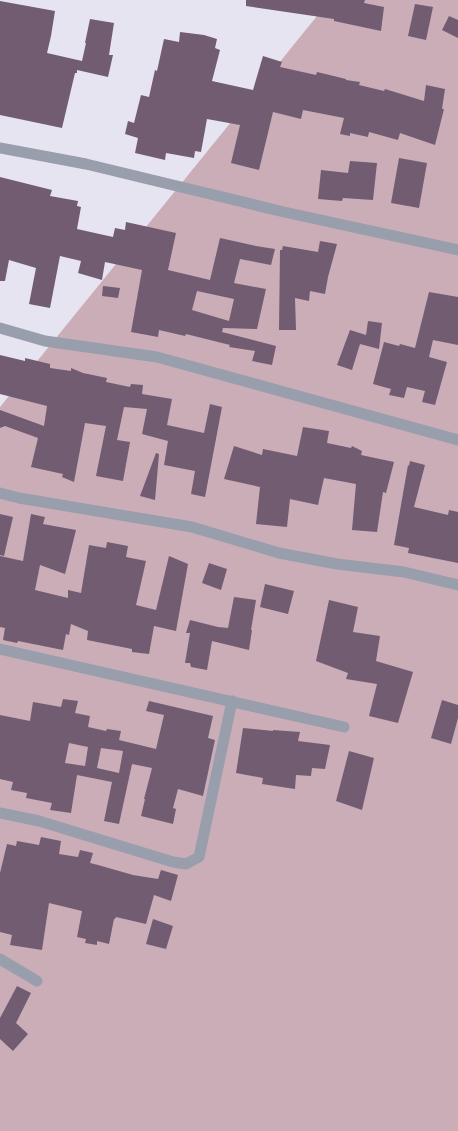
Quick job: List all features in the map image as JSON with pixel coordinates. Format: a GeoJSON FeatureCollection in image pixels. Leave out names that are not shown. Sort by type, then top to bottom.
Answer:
{"type":"FeatureCollection","features":[{"type":"Feature","properties":{"kind":"street"},"geometry":{"type":"LineString","coordinates":[[0,148],[86,164],[284,212],[458,250]]}},
{"type":"Feature","properties":{"kind":"street"},"geometry":{"type":"LineString","coordinates":[[0,328],[45,341],[158,357],[458,440]]}},
{"type":"Feature","properties":{"kind":"street"},"geometry":{"type":"LineString","coordinates":[[0,493],[19,498],[192,527],[279,553],[337,564],[404,572],[458,585]]}},
{"type":"Feature","properties":{"kind":"street"},"geometry":{"type":"LineString","coordinates":[[0,650],[344,727]]}},
{"type":"Feature","properties":{"kind":"street"},"geometry":{"type":"LineString","coordinates":[[0,813],[39,821],[173,862],[186,864],[199,857],[232,701]]}},
{"type":"Feature","properties":{"kind":"street"},"geometry":{"type":"LineString","coordinates":[[0,959],[37,980]]}},
{"type":"Feature","properties":{"kind":"shaded area"},"geometry":{"type":"Polygon","coordinates":[[[330,0],[458,0],[458,1131],[0,1131],[0,407],[330,0]]]}},
{"type":"Feature","properties":{"kind":"building"},"geometry":{"type":"Polygon","coordinates":[[[246,0],[365,0],[364,3],[384,7],[381,31],[334,21],[334,19],[246,6],[246,0]]]}},
{"type":"Feature","properties":{"kind":"building"},"geometry":{"type":"Polygon","coordinates":[[[0,1],[55,11],[47,53],[82,61],[90,19],[114,23],[109,55],[113,55],[108,77],[77,70],[62,128],[0,115],[0,1]]]}},
{"type":"Feature","properties":{"kind":"building"},"geometry":{"type":"Polygon","coordinates":[[[415,4],[433,7],[426,40],[408,36],[415,4]]]}},
{"type":"Feature","properties":{"kind":"building"},"geometry":{"type":"Polygon","coordinates":[[[449,16],[458,20],[458,38],[442,30],[449,16]]]}},
{"type":"Feature","properties":{"kind":"building"},"geometry":{"type":"Polygon","coordinates":[[[180,32],[204,35],[217,39],[215,48],[220,50],[212,81],[253,90],[263,56],[282,62],[280,67],[316,75],[317,72],[346,80],[360,82],[359,85],[384,91],[385,89],[424,101],[426,85],[445,89],[442,109],[444,109],[435,145],[400,133],[398,140],[369,132],[368,137],[350,133],[350,136],[340,134],[344,118],[303,110],[301,119],[273,112],[259,170],[231,163],[240,125],[207,119],[201,152],[195,151],[194,158],[166,153],[165,160],[135,153],[138,138],[125,134],[128,121],[134,123],[141,95],[149,97],[155,70],[157,71],[164,39],[179,42],[180,32]]]}},
{"type":"Feature","properties":{"kind":"building"},"geometry":{"type":"Polygon","coordinates":[[[399,158],[427,163],[419,208],[391,203],[399,158]]]}},
{"type":"Feature","properties":{"kind":"building"},"geometry":{"type":"Polygon","coordinates":[[[350,161],[377,163],[373,200],[343,198],[342,201],[318,199],[321,170],[348,173],[350,161]]]}},
{"type":"Feature","properties":{"kind":"building"},"geometry":{"type":"Polygon","coordinates":[[[0,177],[52,190],[50,196],[78,201],[77,206],[81,207],[77,229],[113,237],[115,228],[125,230],[126,222],[176,233],[168,270],[210,280],[220,238],[275,249],[271,265],[240,259],[234,283],[266,289],[257,329],[223,328],[222,332],[276,346],[272,365],[252,361],[255,351],[229,347],[230,345],[186,334],[185,336],[159,330],[158,337],[131,332],[142,270],[105,262],[102,280],[78,273],[81,261],[60,256],[50,308],[29,304],[36,268],[9,260],[5,281],[0,281],[0,177]],[[197,291],[192,310],[229,321],[234,299],[197,291]]]}},
{"type":"Feature","properties":{"kind":"building"},"geometry":{"type":"Polygon","coordinates":[[[320,241],[337,244],[325,294],[310,291],[309,301],[295,298],[296,330],[279,330],[280,250],[282,250],[283,246],[318,252],[320,241]]]}},
{"type":"Feature","properties":{"kind":"building"},"geometry":{"type":"Polygon","coordinates":[[[103,286],[120,288],[118,298],[102,296],[103,286]]]}},
{"type":"Feature","properties":{"kind":"building"},"geometry":{"type":"Polygon","coordinates":[[[429,292],[458,297],[458,345],[433,340],[429,357],[447,362],[435,405],[422,402],[425,391],[407,387],[404,398],[389,395],[391,389],[373,384],[384,342],[415,348],[429,292]]]}},
{"type":"Feature","properties":{"kind":"building"},"geometry":{"type":"Polygon","coordinates":[[[368,321],[382,323],[379,349],[360,344],[352,370],[337,365],[350,330],[366,335],[368,321]]]}},
{"type":"Feature","properties":{"kind":"building"},"geometry":{"type":"Polygon","coordinates":[[[0,355],[25,361],[25,358],[50,364],[50,368],[71,371],[71,368],[83,373],[107,378],[106,382],[130,387],[131,384],[143,385],[142,394],[172,399],[167,425],[204,433],[210,404],[222,407],[205,497],[191,494],[195,471],[164,465],[168,441],[142,434],[147,409],[124,407],[117,440],[130,442],[123,481],[96,476],[106,426],[85,423],[74,482],[62,477],[63,474],[31,467],[38,438],[5,426],[0,428],[0,410],[44,426],[47,406],[0,394],[0,355]]]}},
{"type":"Feature","properties":{"kind":"building"},"geometry":{"type":"Polygon","coordinates":[[[303,427],[329,431],[327,443],[351,448],[352,446],[362,451],[361,455],[394,462],[386,493],[383,492],[377,532],[352,530],[356,484],[324,478],[318,505],[290,499],[287,527],[256,524],[260,487],[224,479],[234,446],[262,455],[263,449],[297,456],[303,427]]]}},
{"type":"Feature","properties":{"kind":"building"},"geometry":{"type":"Polygon","coordinates":[[[156,453],[159,454],[155,500],[140,496],[156,453]]]}},
{"type":"Feature","properties":{"kind":"building"},"geometry":{"type":"Polygon","coordinates":[[[410,461],[425,465],[414,507],[448,515],[449,510],[458,512],[458,563],[408,553],[409,548],[394,545],[408,465],[409,466],[410,461]]]}},
{"type":"Feature","properties":{"kind":"building"},"geometry":{"type":"Polygon","coordinates":[[[0,514],[13,517],[4,556],[0,555],[0,514]]]}},
{"type":"Feature","properties":{"kind":"building"},"geometry":{"type":"Polygon","coordinates":[[[31,514],[45,517],[43,524],[76,530],[65,574],[40,565],[35,590],[68,598],[68,590],[81,593],[89,545],[106,548],[107,542],[128,546],[126,557],[146,561],[136,605],[156,610],[169,556],[188,564],[176,631],[154,626],[149,654],[132,652],[132,649],[87,640],[88,631],[71,624],[69,635],[66,634],[63,650],[18,641],[17,643],[3,640],[5,628],[0,627],[0,556],[23,561],[31,514]]]}},
{"type":"Feature","properties":{"kind":"building"},"geometry":{"type":"Polygon","coordinates":[[[209,563],[227,569],[221,590],[202,583],[209,563]]]}},
{"type":"Feature","properties":{"kind":"building"},"geometry":{"type":"Polygon","coordinates":[[[265,584],[294,591],[288,614],[260,607],[265,584]]]}},
{"type":"Feature","properties":{"kind":"building"},"geometry":{"type":"Polygon","coordinates":[[[234,597],[256,600],[249,650],[212,641],[207,670],[191,667],[190,663],[185,663],[190,633],[186,633],[190,620],[228,628],[234,597]]]}},
{"type":"Feature","properties":{"kind":"building"},"geometry":{"type":"Polygon","coordinates":[[[329,600],[358,607],[353,632],[380,636],[376,661],[413,672],[398,723],[369,716],[377,684],[346,679],[348,673],[316,661],[329,600]]]}},
{"type":"Feature","properties":{"kind":"building"},"geometry":{"type":"Polygon","coordinates":[[[63,699],[78,701],[75,713],[90,716],[88,727],[106,731],[107,729],[121,731],[119,740],[156,749],[164,715],[146,711],[149,701],[213,716],[208,738],[215,740],[203,796],[178,789],[173,808],[176,809],[173,824],[141,816],[152,768],[132,764],[119,824],[104,821],[112,782],[77,775],[71,813],[50,810],[52,803],[26,798],[27,793],[11,790],[13,782],[0,779],[0,715],[30,721],[33,702],[61,707],[63,699]],[[69,743],[65,763],[85,766],[88,747],[69,743]],[[101,748],[97,768],[119,773],[123,751],[101,748]]]}},
{"type":"Feature","properties":{"kind":"building"},"geometry":{"type":"Polygon","coordinates":[[[442,700],[458,705],[458,718],[451,744],[431,738],[442,700]]]}},
{"type":"Feature","properties":{"kind":"building"},"geometry":{"type":"Polygon","coordinates":[[[243,728],[300,732],[298,741],[330,745],[325,769],[312,768],[311,776],[296,775],[295,789],[262,784],[263,778],[236,773],[243,728]]]}},
{"type":"Feature","properties":{"kind":"building"},"geometry":{"type":"Polygon","coordinates":[[[349,751],[374,758],[362,810],[336,801],[349,751]]]}},
{"type":"Feature","properties":{"kind":"building"},"geometry":{"type":"Polygon","coordinates":[[[41,837],[61,841],[59,854],[78,857],[80,850],[93,853],[90,863],[133,875],[158,879],[161,870],[178,875],[171,901],[154,895],[146,924],[116,917],[114,919],[109,944],[97,941],[97,945],[85,943],[86,939],[77,937],[82,911],[49,903],[42,950],[10,945],[12,935],[0,932],[0,873],[7,844],[16,846],[17,841],[39,845],[41,837]]]}},
{"type":"Feature","properties":{"kind":"building"},"geometry":{"type":"Polygon","coordinates":[[[153,919],[173,926],[166,949],[146,944],[153,919]]]}},
{"type":"Feature","properties":{"kind":"building"},"geometry":{"type":"Polygon","coordinates":[[[17,986],[31,993],[16,1023],[28,1034],[13,1051],[0,1039],[0,1018],[17,986]]]}}]}
